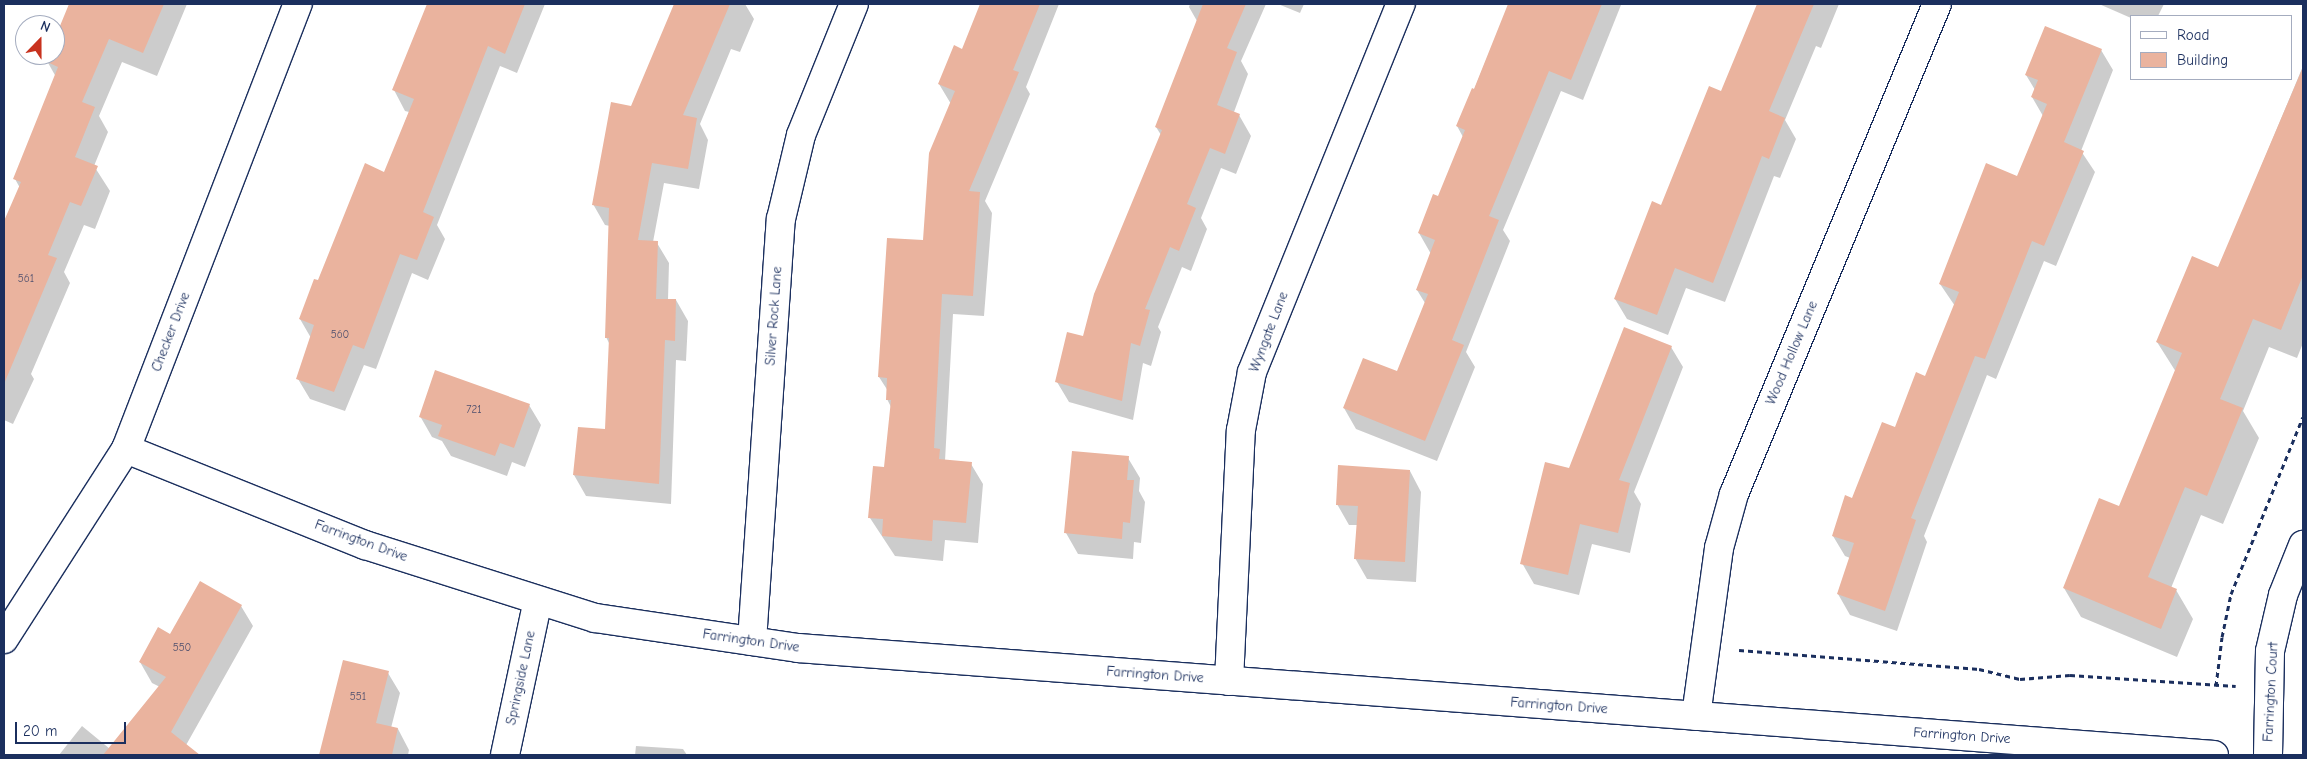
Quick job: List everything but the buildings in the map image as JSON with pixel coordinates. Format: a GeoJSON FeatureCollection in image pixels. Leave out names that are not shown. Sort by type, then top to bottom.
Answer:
{"type":"FeatureCollection","features":[{"type":"Feature","properties":{"kind":"street","name":"Checker Drive"},"geometry":{"type":"LineString","coordinates":[[4,639],[126,449],[298,4]]}},
{"type":"Feature","properties":{"kind":"street","name":"Silver Rock Lane"},"geometry":{"type":"LineString","coordinates":[[752,641],[781,219],[801,135],[854,4]]}},
{"type":"Feature","properties":{"kind":"street","name":"Wyngate Lane"},"geometry":{"type":"LineString","coordinates":[[1229,681],[1241,430],[1252,372],[1401,4]]}},
{"type":"Feature","properties":{"kind":"street","name":"Wood Hollow Lane"},"geometry":{"type":"LineString","coordinates":[[1696,716],[1719,548],[1734,494],[1937,4]]}},
{"type":"Feature","properties":{"kind":"street","name":"Farrington Drive"},"geometry":{"type":"LineString","coordinates":[[126,449],[365,545],[595,618],[798,648],[2214,755]]}},
{"type":"Feature","properties":{"kind":"street","name":"Farrington Court"},"geometry":{"type":"LineString","coordinates":[[2268,755],[2270,651],[2283,595],[2303,544]]}},
{"type":"Feature","properties":{"kind":"street","name":"Springside Lane"},"geometry":{"type":"LineString","coordinates":[[505,755],[538,600]]}},
{"type":"Feature","properties":{"kind":"path"},"geometry":{"type":"LineString","coordinates":[[2216,686],[2222,637],[2233,588],[2303,417]]}},
{"type":"Feature","properties":{"kind":"path"},"geometry":{"type":"LineString","coordinates":[[1705,647],[1963,668],[2020,679],[2070,675],[2216,686],[2269,687]]}}]}
